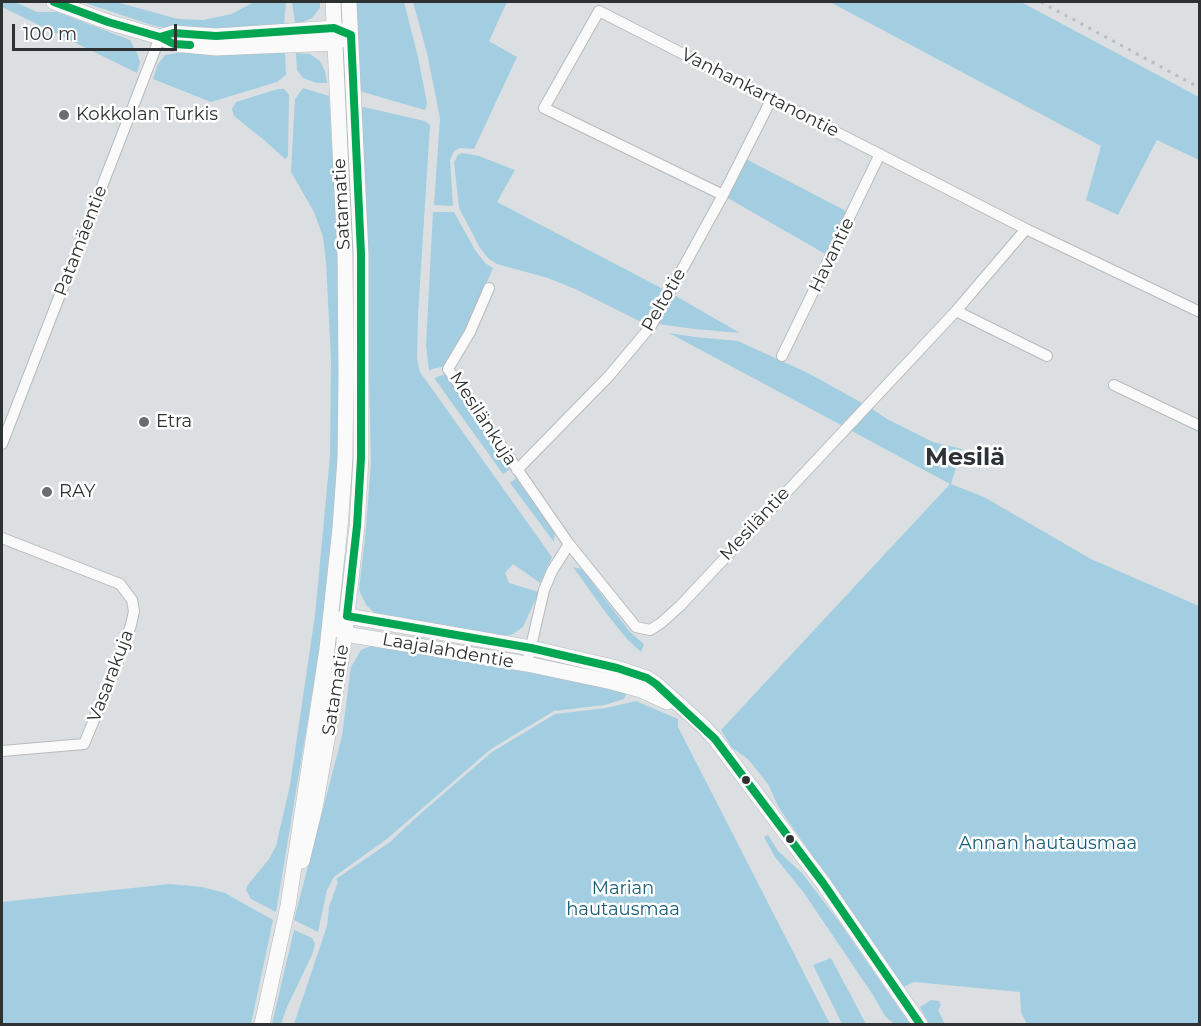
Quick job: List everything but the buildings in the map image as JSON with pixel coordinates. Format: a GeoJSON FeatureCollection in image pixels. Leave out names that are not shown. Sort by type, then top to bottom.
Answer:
{"type":"FeatureCollection","features":[{"type":"Feature","properties":{"kind":"main road"},"geometry":{"type":"LineString","coordinates":[[54,2],[108,22],[160,37],[173,33],[216,36],[351,35]]}},
{"type":"Feature","properties":{"kind":"main road","name":"Satamatie"},"geometry":{"type":"LineString","coordinates":[[262,1024],[288,906],[330,624],[345,459],[345,255],[333,2]]}},
{"type":"Feature","properties":{"kind":"main road","name":"Satamatie"},"geometry":{"type":"LineString","coordinates":[[288,906],[299,873],[315,808],[330,731],[345,634],[357,526],[361,447],[361,254],[349,2]]}},
{"type":"Feature","properties":{"kind":"main road"},"geometry":{"type":"LineString","coordinates":[[330,624],[347,616]]}},
{"type":"Feature","properties":{"kind":"main road","name":"Laajalahdentie"},"geometry":{"type":"LineString","coordinates":[[347,616],[531,648],[617,668],[647,678],[688,712],[715,739],[823,883],[920,1024]]}},
{"type":"Feature","properties":{"kind":"main road","name":"Laajalahdentie"},"geometry":{"type":"LineString","coordinates":[[330,624],[345,634],[527,664],[612,682],[641,690],[688,712]]}},
{"type":"Feature","properties":{"kind":"street","name":"Vanhankartanontie"},"geometry":{"type":"LineString","coordinates":[[723,195],[544,108],[599,11],[1026,229],[1200,312]]}},
{"type":"Feature","properties":{"kind":"street","name":"Patamäentie"},"geometry":{"type":"LineString","coordinates":[[2,444],[160,37]]}},
{"type":"Feature","properties":{"kind":"street","name":"Peltotie"},"geometry":{"type":"LineString","coordinates":[[517,470],[609,376],[651,326],[723,195],[771,100]]}},
{"type":"Feature","properties":{"kind":"street","name":"Havantie"},"geometry":{"type":"LineString","coordinates":[[782,356],[880,154]]}},
{"type":"Feature","properties":{"kind":"street","name":"Mesiläntie"},"geometry":{"type":"LineString","coordinates":[[569,544],[636,627],[650,630],[656,627],[680,606],[956,311],[1026,229]]}},
{"type":"Feature","properties":{"kind":"street","name":"Mesilänkuja"},"geometry":{"type":"LineString","coordinates":[[489,288],[470,332],[448,369],[569,544]]}},
{"type":"Feature","properties":{"kind":"street"},"geometry":{"type":"LineString","coordinates":[[956,311],[1047,356]]}},
{"type":"Feature","properties":{"kind":"street"},"geometry":{"type":"LineString","coordinates":[[1113,385],[1200,426]]}},
{"type":"Feature","properties":{"kind":"street","name":"Vasarakuja"},"geometry":{"type":"LineString","coordinates":[[2,538],[120,584],[132,600],[134,611],[114,672],[84,744],[2,751]]}},
{"type":"Feature","properties":{"kind":"street"},"geometry":{"type":"LineString","coordinates":[[527,664],[544,590],[552,571],[569,544]]}},
{"type":"Feature","properties":{"kind":"green space"},"geometry":{"type":"Polygon","coordinates":[[[2,2],[15,2],[37,12],[57,12],[130,40],[140,62],[137,73],[2,7],[2,2]]]}},
{"type":"Feature","properties":{"kind":"green space"},"geometry":{"type":"Polygon","coordinates":[[[82,2],[116,2],[178,19],[203,20],[232,14],[254,2],[286,2],[284,24],[255,28],[177,30],[155,26],[82,2]]]}},
{"type":"Feature","properties":{"kind":"green space"},"geometry":{"type":"Polygon","coordinates":[[[292,2],[320,2],[320,8],[312,18],[295,23],[292,2]]]}},
{"type":"Feature","properties":{"kind":"green space"},"geometry":{"type":"Polygon","coordinates":[[[354,2],[404,2],[427,103],[425,110],[359,91],[354,2]]]}},
{"type":"Feature","properties":{"kind":"green space"},"geometry":{"type":"Polygon","coordinates":[[[413,2],[507,2],[489,41],[517,57],[474,149],[460,148],[454,151],[450,160],[453,206],[434,205],[440,118],[427,53],[413,2]]]}},
{"type":"Feature","properties":{"kind":"green space"},"geometry":{"type":"Polygon","coordinates":[[[830,2],[1021,2],[1199,97],[1199,160],[1157,140],[1118,215],[1086,200],[1101,146],[830,2]]]}},
{"type":"Feature","properties":{"kind":"green space"},"geometry":{"type":"Polygon","coordinates":[[[285,53],[286,75],[277,82],[211,102],[153,79],[158,64],[165,55],[285,53]]]}},
{"type":"Feature","properties":{"kind":"green space"},"geometry":{"type":"Polygon","coordinates":[[[296,53],[310,54],[320,61],[327,83],[317,83],[303,78],[297,70],[296,53]]]}},
{"type":"Feature","properties":{"kind":"green space"},"geometry":{"type":"Polygon","coordinates":[[[303,88],[329,96],[338,252],[339,459],[325,617],[276,912],[251,899],[246,890],[276,846],[290,785],[315,615],[330,456],[331,359],[323,237],[314,212],[291,172],[295,99],[303,88]]]}},
{"type":"Feature","properties":{"kind":"green space"},"geometry":{"type":"Polygon","coordinates":[[[284,89],[289,95],[288,156],[285,159],[234,116],[232,109],[236,102],[284,89]]]}},
{"type":"Feature","properties":{"kind":"green space"},"geometry":{"type":"Polygon","coordinates":[[[359,106],[425,121],[430,125],[418,315],[417,359],[420,372],[552,557],[540,583],[513,564],[505,573],[509,583],[539,592],[523,627],[503,637],[376,614],[366,605],[359,590],[371,461],[366,255],[359,106]]]}},
{"type":"Feature","properties":{"kind":"green space"},"geometry":{"type":"Polygon","coordinates":[[[462,153],[479,156],[515,170],[497,202],[665,290],[648,323],[639,321],[548,278],[497,264],[489,259],[480,248],[459,208],[454,162],[462,153]]]}},
{"type":"Feature","properties":{"kind":"green space"},"geometry":{"type":"Polygon","coordinates":[[[746,159],[848,212],[827,255],[726,197],[746,159]]]}},
{"type":"Feature","properties":{"kind":"green space"},"geometry":{"type":"Polygon","coordinates":[[[433,212],[454,212],[475,250],[485,263],[493,268],[465,333],[445,366],[429,370],[426,345],[433,212]]]}},
{"type":"Feature","properties":{"kind":"green space"},"geometry":{"type":"Polygon","coordinates":[[[674,295],[740,333],[658,324],[674,295]]]}},
{"type":"Feature","properties":{"kind":"green space"},"geometry":{"type":"Polygon","coordinates":[[[669,333],[738,341],[808,373],[864,404],[841,425],[669,333]]]}},
{"type":"Feature","properties":{"kind":"green space"},"geometry":{"type":"Polygon","coordinates":[[[445,374],[510,469],[503,474],[434,378],[445,374]]]}},
{"type":"Feature","properties":{"kind":"green space","name":"Annan hautausmaa"},"geometry":{"type":"Polygon","coordinates":[[[871,408],[887,419],[933,442],[962,449],[951,484],[984,497],[1091,559],[1199,606],[1199,1024],[1027,1024],[1021,1012],[1020,992],[914,982],[904,987],[779,808],[768,784],[748,759],[732,748],[721,730],[950,484],[850,430],[871,408]]]}},
{"type":"Feature","properties":{"kind":"green space"},"geometry":{"type":"Polygon","coordinates":[[[516,478],[555,533],[554,542],[510,483],[516,478]]]}},
{"type":"Feature","properties":{"kind":"green space"},"geometry":{"type":"Polygon","coordinates":[[[573,567],[582,569],[630,632],[644,644],[641,652],[606,613],[573,567]]]}},
{"type":"Feature","properties":{"kind":"green space"},"geometry":{"type":"Polygon","coordinates":[[[371,646],[520,670],[628,691],[624,699],[605,705],[554,711],[491,749],[388,838],[334,877],[327,890],[318,932],[294,920],[342,736],[351,667],[361,650],[371,646]]]}},
{"type":"Feature","properties":{"kind":"green space","name":"Marian hautausmaa"},"geometry":{"type":"Polygon","coordinates":[[[636,701],[678,719],[678,727],[830,1024],[294,1024],[327,926],[329,907],[338,882],[336,879],[390,842],[492,752],[555,714],[606,708],[636,701]]]}},
{"type":"Feature","properties":{"kind":"green space"},"geometry":{"type":"Polygon","coordinates":[[[768,835],[778,851],[802,873],[840,923],[910,1024],[894,1024],[885,1016],[804,893],[775,857],[764,837],[768,835]]]}},
{"type":"Feature","properties":{"kind":"green space"},"geometry":{"type":"Polygon","coordinates":[[[170,884],[202,887],[225,893],[273,920],[251,1024],[2,1024],[2,902],[170,884]]]}},
{"type":"Feature","properties":{"kind":"green space"},"geometry":{"type":"Polygon","coordinates":[[[294,930],[312,938],[315,944],[281,1024],[272,1024],[294,930]]]}},
{"type":"Feature","properties":{"kind":"green space"},"geometry":{"type":"Polygon","coordinates":[[[831,958],[866,1024],[842,1024],[813,965],[831,958]]]}},
{"type":"Feature","properties":{"kind":"green space"},"geometry":{"type":"Polygon","coordinates":[[[931,1000],[939,1001],[941,1005],[938,1010],[945,1024],[929,1024],[920,1007],[931,1000]]]}},
{"type":"Feature","properties":{"kind":"railway"},"geometry":{"type":"LineString","coordinates":[[1041,2],[1200,88]]}},
{"type":"Feature","properties":{"kind":"transit line"},"geometry":{"type":"LineString","coordinates":[[54,2],[108,22],[160,37],[174,44],[190,45]]}},
{"type":"Feature","properties":{"kind":"transit line"},"geometry":{"type":"LineString","coordinates":[[160,37],[173,33],[216,36],[334,28],[351,35],[361,254],[361,458],[357,526],[347,616],[531,648],[617,668],[647,678],[656,684],[715,739],[823,883],[920,1024]]}},
{"type":"Feature","properties":{"kind":"place","name":"Kokkolan Turkis"},"geometry":{"type":"Point","coordinates":[64,115]}},
{"type":"Feature","properties":{"kind":"place","name":"Etra"},"geometry":{"type":"Point","coordinates":[144,422]}},
{"type":"Feature","properties":{"kind":"place","name":"RAY"},"geometry":{"type":"Point","coordinates":[47,492]}},
{"type":"Feature","properties":{"kind":"district","name":"Mesilä"},"geometry":{"type":"Point","coordinates":[965,458]}}]}
